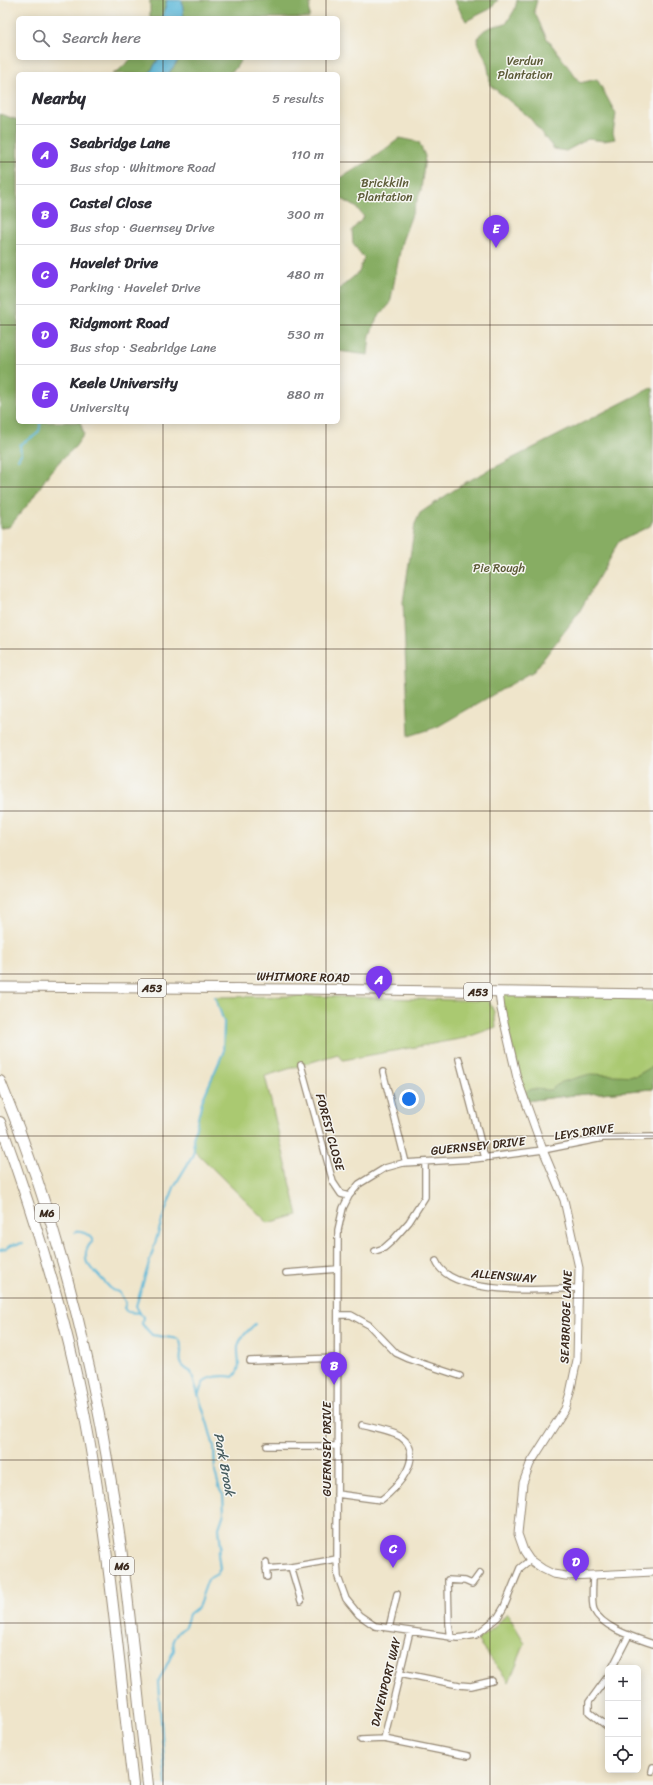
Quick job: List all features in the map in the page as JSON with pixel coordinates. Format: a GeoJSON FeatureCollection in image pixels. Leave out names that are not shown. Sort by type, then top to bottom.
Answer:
{"type":"FeatureCollection","features":[{"type":"Feature","properties":{"kind":"highway","name":"WHITMORE ROAD"},"geometry":{"type":"LineString","coordinates":[[0,988],[304,989],[653,994]]}},
{"type":"Feature","properties":{"kind":"highway","name":"M6"},"geometry":{"type":"LineString","coordinates":[[0,1081],[32,1166],[64,1268],[85,1348],[112,1482],[148,1785]]}},
{"type":"Feature","properties":{"kind":"highway","name":"M6"},"geometry":{"type":"LineString","coordinates":[[0,1122],[33,1216],[47,1262],[72,1354],[85,1417],[109,1575],[133,1785]]}},
{"type":"Feature","properties":{"kind":"street","name":"SEABRIDGE LANE"},"geometry":{"type":"LineString","coordinates":[[499,992],[501,1009],[517,1078],[543,1150],[564,1200],[579,1268],[576,1360],[569,1398],[558,1423],[530,1464],[523,1483],[518,1534],[524,1551],[530,1560],[542,1569],[553,1574],[566,1576],[653,1572]]}},
{"type":"Feature","properties":{"kind":"street"},"geometry":{"type":"LineString","coordinates":[[459,1059],[485,1158]]}},
{"type":"Feature","properties":{"kind":"street","name":"FOREST CLOSE"},"geometry":{"type":"LineString","coordinates":[[300,1065],[333,1182],[342,1194],[349,1196]]}},
{"type":"Feature","properties":{"kind":"street"},"geometry":{"type":"LineString","coordinates":[[383,1072],[406,1163]]}},
{"type":"Feature","properties":{"kind":"street","name":"LEYS DRIVE"},"geometry":{"type":"LineString","coordinates":[[543,1150],[603,1138],[653,1137]]}},
{"type":"Feature","properties":{"kind":"street","name":"GUERNSEY DRIVE"},"geometry":{"type":"LineString","coordinates":[[530,1560],[520,1568],[504,1607],[498,1617],[476,1635],[451,1638],[375,1626],[359,1615],[346,1598],[338,1577],[337,1559],[338,1230],[343,1208],[349,1196],[359,1184],[372,1174],[385,1168],[406,1163],[485,1158],[543,1150]]}},
{"type":"Feature","properties":{"kind":"street"},"geometry":{"type":"LineString","coordinates":[[375,1251],[384,1248],[393,1240],[409,1222],[425,1197],[425,1162]]}},
{"type":"Feature","properties":{"kind":"street","name":"ALLENSWAY"},"geometry":{"type":"LineString","coordinates":[[436,1261],[438,1266],[449,1276],[462,1283],[523,1290],[579,1288]]}},
{"type":"Feature","properties":{"kind":"street"},"geometry":{"type":"LineString","coordinates":[[286,1274],[338,1269]]}},
{"type":"Feature","properties":{"kind":"street"},"geometry":{"type":"LineString","coordinates":[[338,1315],[351,1315],[369,1325],[396,1353],[409,1359],[460,1376]]}},
{"type":"Feature","properties":{"kind":"street"},"geometry":{"type":"LineString","coordinates":[[250,1360],[338,1358]]}},
{"type":"Feature","properties":{"kind":"street"},"geometry":{"type":"LineString","coordinates":[[338,1494],[381,1500],[398,1486],[408,1470],[411,1456],[407,1444],[400,1437],[362,1425]]}},
{"type":"Feature","properties":{"kind":"street"},"geometry":{"type":"LineString","coordinates":[[267,1446],[338,1446]]}},
{"type":"Feature","properties":{"kind":"street"},"geometry":{"type":"LineString","coordinates":[[266,1569],[291,1567],[337,1559]]}},
{"type":"Feature","properties":{"kind":"street"},"geometry":{"type":"LineString","coordinates":[[266,1562],[267,1577]]}},
{"type":"Feature","properties":{"kind":"street"},"geometry":{"type":"LineString","coordinates":[[291,1567],[301,1601]]}},
{"type":"Feature","properties":{"kind":"street"},"geometry":{"type":"LineString","coordinates":[[451,1638],[449,1624],[448,1580],[465,1581],[472,1584],[480,1573]]}},
{"type":"Feature","properties":{"kind":"street"},"geometry":{"type":"LineString","coordinates":[[593,1575],[594,1609],[602,1621],[629,1635],[653,1644]]}},
{"type":"Feature","properties":{"kind":"street"},"geometry":{"type":"LineString","coordinates":[[390,1628],[397,1594]]}},
{"type":"Feature","properties":{"kind":"street","name":"DAVENPORT WAY"},"geometry":{"type":"LineString","coordinates":[[384,1739],[410,1631]]}},
{"type":"Feature","properties":{"kind":"street"},"geometry":{"type":"LineString","coordinates":[[614,1665],[629,1635]]}},
{"type":"Feature","properties":{"kind":"street"},"geometry":{"type":"LineString","coordinates":[[400,1672],[458,1685],[471,1686],[492,1681]]}},
{"type":"Feature","properties":{"kind":"street"},"geometry":{"type":"LineString","coordinates":[[605,1680],[589,1702],[589,1712],[605,1725]]}},
{"type":"Feature","properties":{"kind":"street"},"geometry":{"type":"LineString","coordinates":[[361,1740],[384,1739],[468,1756]]}},
{"type":"Feature","properties":{"kind":"green space"},"geometry":{"type":"Polygon","coordinates":[[[150,0],[167,0],[163,16],[150,16],[150,0]]]}},
{"type":"Feature","properties":{"kind":"green space"},"geometry":{"type":"Polygon","coordinates":[[[182,0],[312,0],[310,4],[309,16],[184,16],[182,0]]]}},
{"type":"Feature","properties":{"kind":"green space"},"geometry":{"type":"Polygon","coordinates":[[[454,0],[498,0],[490,9],[466,21],[454,0]]]}},
{"type":"Feature","properties":{"kind":"green space","name":"Verdun Plantation"},"geometry":{"type":"Polygon","coordinates":[[[517,0],[537,0],[534,11],[546,37],[580,83],[597,79],[616,114],[613,133],[615,139],[604,141],[588,139],[566,151],[554,149],[529,117],[490,85],[486,62],[477,42],[481,33],[488,28],[506,24],[515,9],[517,0]]]}},
{"type":"Feature","properties":{"kind":"green space"},"geometry":{"type":"Polygon","coordinates":[[[130,60],[158,60],[150,72],[117,72],[130,60]]]}},
{"type":"Feature","properties":{"kind":"green space"},"geometry":{"type":"Polygon","coordinates":[[[178,60],[241,60],[235,69],[231,72],[170,72],[178,60]]]}},
{"type":"Feature","properties":{"kind":"green space"},"geometry":{"type":"Polygon","coordinates":[[[0,114],[16,119],[16,424],[81,424],[84,434],[75,447],[50,472],[30,502],[9,527],[0,528],[0,114]]]}},
{"type":"Feature","properties":{"kind":"green space","name":"Brickkiln Plantation"},"geometry":{"type":"Polygon","coordinates":[[[400,138],[419,142],[425,156],[421,190],[402,241],[390,304],[377,318],[370,335],[368,355],[340,351],[340,288],[359,272],[364,258],[353,244],[352,230],[364,217],[356,207],[340,198],[340,178],[372,159],[400,138]]]}},
{"type":"Feature","properties":{"kind":"green space","name":"Pie Rough"},"geometry":{"type":"Polygon","coordinates":[[[653,387],[653,520],[650,526],[619,541],[578,614],[534,671],[437,727],[409,736],[403,602],[415,524],[420,513],[466,482],[653,387]]]}},
{"type":"Feature","properties":{"kind":"green space"},"geometry":{"type":"Polygon","coordinates":[[[499,992],[653,994],[653,1089],[574,1095],[525,1101],[499,992]]]}},
{"type":"Feature","properties":{"kind":"green space"},"geometry":{"type":"Polygon","coordinates":[[[311,996],[489,1001],[494,1012],[496,1027],[465,1038],[343,1060],[338,1054],[265,1076],[298,1215],[268,1223],[194,1150],[193,1139],[202,1101],[223,1053],[224,1022],[215,997],[311,996]]]}},
{"type":"Feature","properties":{"kind":"green space"},"geometry":{"type":"Polygon","coordinates":[[[653,1066],[653,1089],[574,1095],[525,1101],[522,1094],[532,1089],[550,1090],[562,1082],[590,1074],[636,1076],[653,1066]]]}},
{"type":"Feature","properties":{"kind":"green space"},"geometry":{"type":"Polygon","coordinates":[[[507,1613],[525,1643],[509,1682],[477,1640],[496,1626],[507,1613]]]}},
{"type":"Feature","properties":{"kind":"water"},"geometry":{"type":"Polygon","coordinates":[[[167,0],[182,0],[184,16],[163,16],[167,0]]]}},
{"type":"Feature","properties":{"kind":"water"},"geometry":{"type":"Polygon","coordinates":[[[158,60],[178,60],[170,72],[150,72],[158,60]]]}},
{"type":"Feature","properties":{"kind":"waterway","name":"Park Brook"},"geometry":{"type":"LineString","coordinates":[[18,459],[21,454],[20,445],[37,434],[40,424]]}},
{"type":"Feature","properties":{"kind":"waterway"},"geometry":{"type":"LineString","coordinates":[[140,1313],[136,1306],[163,1217],[175,1185],[192,1157],[194,1150],[193,1139],[202,1101],[223,1053],[224,1022],[215,997]]}},
{"type":"Feature","properties":{"kind":"waterway","name":"Park Brook"},"geometry":{"type":"LineString","coordinates":[[75,1232],[85,1234],[93,1241],[86,1251],[87,1263],[112,1290],[119,1292],[126,1303],[124,1308],[127,1312],[140,1313],[143,1317],[142,1324],[152,1335],[179,1339],[181,1344],[180,1357],[182,1365],[191,1372],[208,1425],[214,1447],[215,1472],[223,1495],[224,1513],[219,1528],[221,1546],[218,1554],[220,1569],[217,1574],[208,1579],[198,1607],[189,1614],[185,1627],[178,1632],[173,1640],[174,1650],[158,1683],[166,1785]]}},
{"type":"Feature","properties":{"kind":"waterway","name":"Park Brook"},"geometry":{"type":"LineString","coordinates":[[0,1250],[6,1249],[12,1245],[23,1243]]}},
{"type":"Feature","properties":{"kind":"waterway"},"geometry":{"type":"LineString","coordinates":[[198,1395],[202,1385],[209,1378],[217,1376],[233,1377],[236,1374],[239,1367],[238,1347],[240,1340],[255,1324]]}},
{"type":"Feature","properties":{"kind":"place","name":"Keele University"},"geometry":{"type":"Point","coordinates":[496,248]}},
{"type":"Feature","properties":{"kind":"place","name":"Seabridge Lane"},"geometry":{"type":"Point","coordinates":[379,999]}},
{"type":"Feature","properties":{"kind":"place","name":"Castel Close"},"geometry":{"type":"Point","coordinates":[334,1385]}},
{"type":"Feature","properties":{"kind":"place","name":"Havelet Drive"},"geometry":{"type":"Point","coordinates":[393,1568]}},
{"type":"Feature","properties":{"kind":"place","name":"Ridgmont Road"},"geometry":{"type":"Point","coordinates":[576,1581]}}]}
